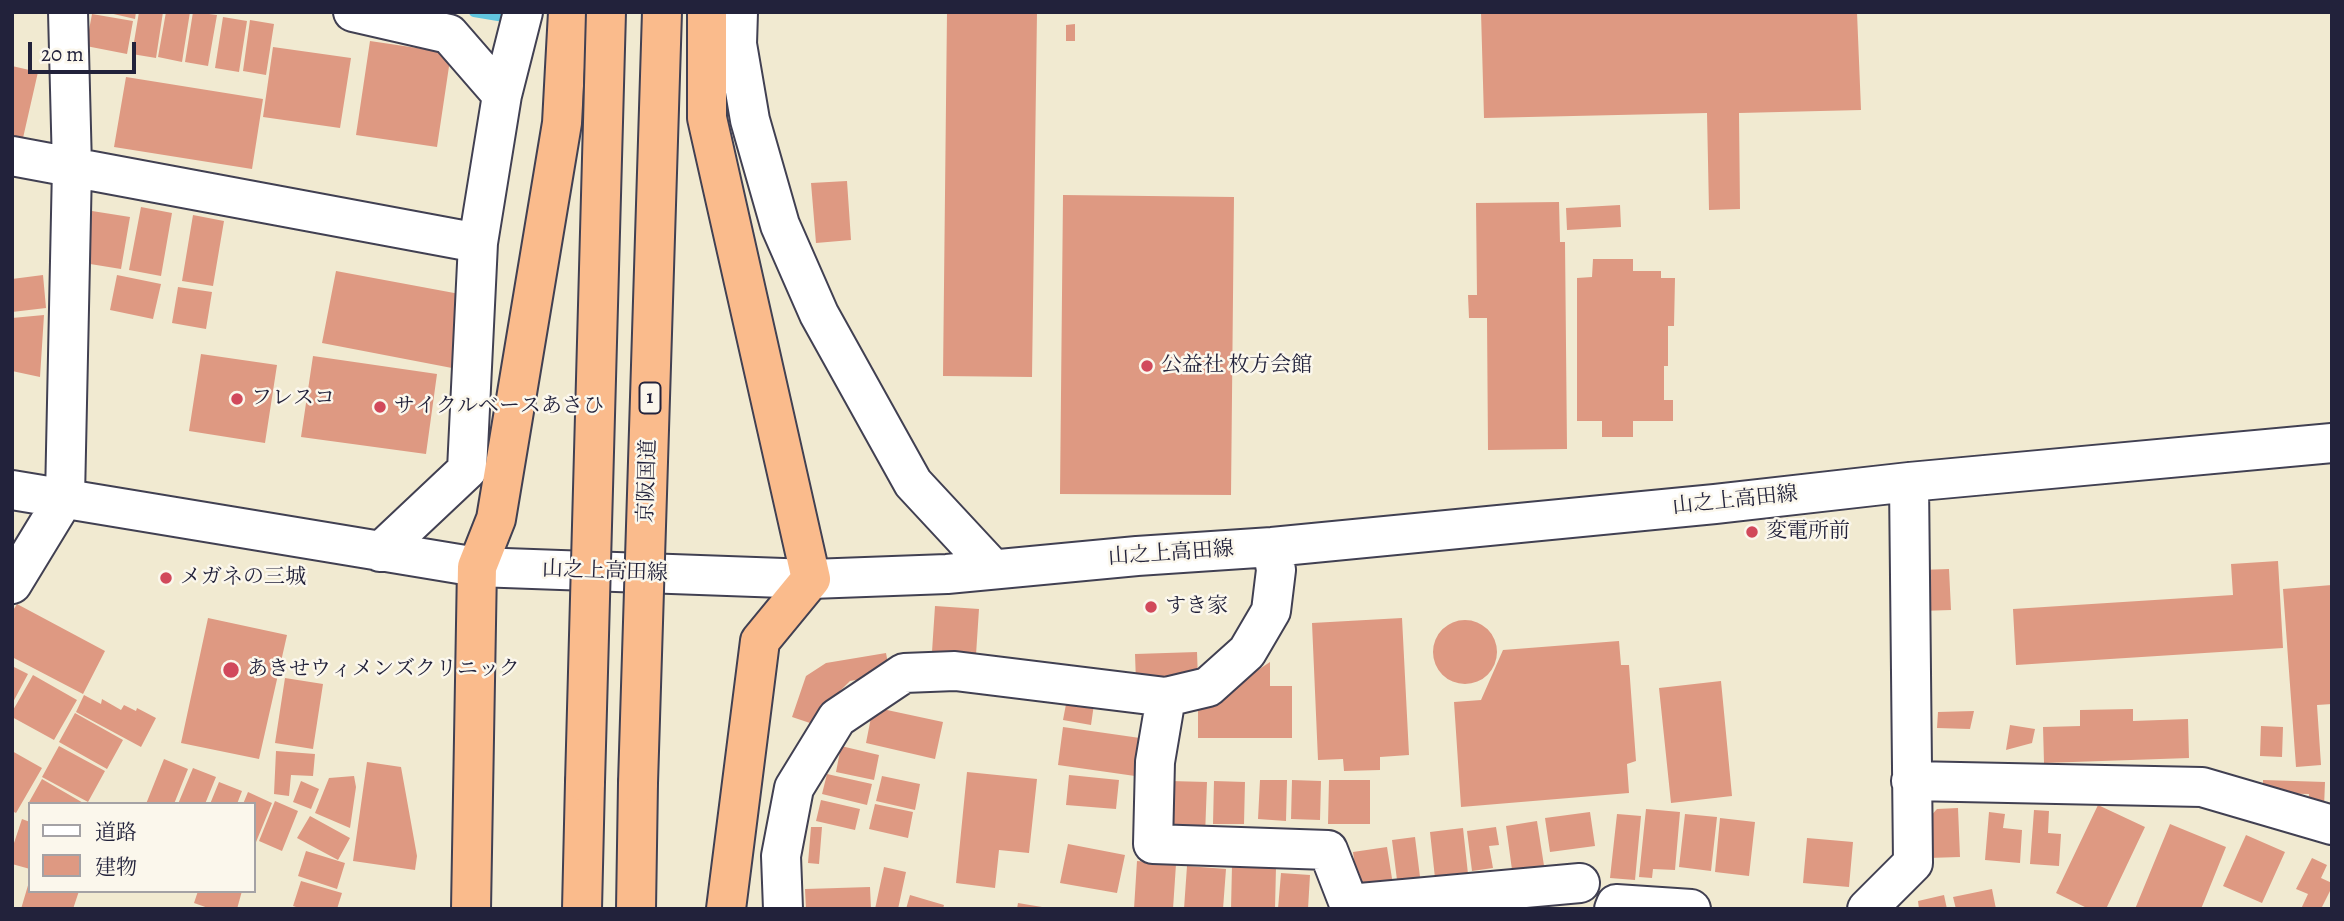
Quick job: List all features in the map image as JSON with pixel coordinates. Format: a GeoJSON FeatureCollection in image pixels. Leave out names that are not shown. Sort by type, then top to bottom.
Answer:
{"type":"FeatureCollection","features":[{"type":"Feature","properties":{"kind":"highway"},"geometry":{"type":"LineString","coordinates":[[471,909],[477,567],[496,519],[562,123],[568,12]]}},
{"type":"Feature","properties":{"kind":"highway"},"geometry":{"type":"LineString","coordinates":[[582,909],[606,12]]}},
{"type":"Feature","properties":{"kind":"highway","name":"京阪国道"},"geometry":{"type":"LineString","coordinates":[[636,909],[662,12]]}},
{"type":"Feature","properties":{"kind":"highway"},"geometry":{"type":"LineString","coordinates":[[707,12],[708,118],[811,579],[760,641],[726,909]]}},
{"type":"Feature","properties":{"kind":"street"},"geometry":{"type":"LineString","coordinates":[[12,584],[65,497],[72,167],[68,12]]}},
{"type":"Feature","properties":{"kind":"street"},"geometry":{"type":"LineString","coordinates":[[353,12],[449,34],[502,95]]}},
{"type":"Feature","properties":{"kind":"street"},"geometry":{"type":"LineString","coordinates":[[380,552],[467,470],[478,243],[502,95],[523,12]]}},
{"type":"Feature","properties":{"kind":"street"},"geometry":{"type":"LineString","coordinates":[[738,12],[737,44],[750,120],[780,225],[819,314],[913,483],[992,568]]}},
{"type":"Feature","properties":{"kind":"street"},"geometry":{"type":"LineString","coordinates":[[12,156],[478,243]]}},
{"type":"Feature","properties":{"kind":"street","name":"山之上高田線"},"geometry":{"type":"LineString","coordinates":[[12,490],[477,567],[811,579],[947,574],[992,568],[1272,547],[1715,504],[1909,482],[2332,443]]}},
{"type":"Feature","properties":{"kind":"street"},"geometry":{"type":"LineString","coordinates":[[1867,909],[1913,863],[1909,482]]}},
{"type":"Feature","properties":{"kind":"street"},"geometry":{"type":"LineString","coordinates":[[783,909],[781,856],[794,788],[837,718],[904,673],[955,671],[1166,698],[1208,687],[1247,652],[1271,611],[1276,570],[1272,547]]}},
{"type":"Feature","properties":{"kind":"street"},"geometry":{"type":"LineString","coordinates":[[1166,698],[1156,762],[1153,844],[1328,850],[1349,904],[1580,883]]}},
{"type":"Feature","properties":{"kind":"street"},"geometry":{"type":"LineString","coordinates":[[1911,781],[2202,787],[2332,825]]}},
{"type":"Feature","properties":{"kind":"street"},"geometry":{"type":"LineString","coordinates":[[1614,909],[1616,904],[1690,909]]}},
{"type":"Feature","properties":{"kind":"building"},"geometry":{"type":"Polygon","coordinates":[[[105,12],[136,12],[135,19],[105,12]]]}},
{"type":"Feature","properties":{"kind":"building"},"geometry":{"type":"Polygon","coordinates":[[[139,12],[163,12],[156,58],[132,54],[139,12]]]}},
{"type":"Feature","properties":{"kind":"building"},"geometry":{"type":"Polygon","coordinates":[[[166,12],[190,12],[182,62],[158,57],[166,12]]]}},
{"type":"Feature","properties":{"kind":"building"},"geometry":{"type":"Polygon","coordinates":[[[193,12],[217,15],[208,66],[185,62],[193,12]]]}},
{"type":"Feature","properties":{"kind":"building"},"geometry":{"type":"Polygon","coordinates":[[[947,12],[1037,12],[1032,377],[943,376],[947,12]]]}},
{"type":"Feature","properties":{"kind":"building"},"geometry":{"type":"Polygon","coordinates":[[[1481,12],[1857,12],[1861,110],[1739,113],[1740,209],[1709,210],[1707,113],[1484,118],[1481,12]]]}},
{"type":"Feature","properties":{"kind":"building"},"geometry":{"type":"Polygon","coordinates":[[[92,14],[133,21],[127,54],[86,46],[92,14]]]}},
{"type":"Feature","properties":{"kind":"building"},"geometry":{"type":"Polygon","coordinates":[[[223,17],[247,21],[239,72],[215,68],[223,17]]]}},
{"type":"Feature","properties":{"kind":"building"},"geometry":{"type":"Polygon","coordinates":[[[250,20],[274,24],[266,75],[243,71],[250,20]]]}},
{"type":"Feature","properties":{"kind":"building"},"geometry":{"type":"Polygon","coordinates":[[[1075,24],[1075,41],[1066,41],[1066,25],[1075,24]]]}},
{"type":"Feature","properties":{"kind":"building"},"geometry":{"type":"Polygon","coordinates":[[[370,41],[451,53],[437,147],[356,135],[370,41]]]}},
{"type":"Feature","properties":{"kind":"building"},"geometry":{"type":"Polygon","coordinates":[[[273,47],[351,58],[340,128],[263,117],[273,47]]]}},
{"type":"Feature","properties":{"kind":"building"},"geometry":{"type":"Polygon","coordinates":[[[12,66],[38,72],[23,138],[12,136],[12,66]]]}},
{"type":"Feature","properties":{"kind":"building"},"geometry":{"type":"Polygon","coordinates":[[[126,77],[263,99],[252,169],[114,147],[126,77]]]}},
{"type":"Feature","properties":{"kind":"building"},"geometry":{"type":"Polygon","coordinates":[[[847,181],[851,240],[816,243],[811,183],[847,181]]]}},
{"type":"Feature","properties":{"kind":"building","name":"公益社 枚方会館"},"geometry":{"type":"Polygon","coordinates":[[[1063,195],[1234,197],[1231,495],[1060,494],[1063,195]]]}},
{"type":"Feature","properties":{"kind":"building"},"geometry":{"type":"Polygon","coordinates":[[[1559,202],[1560,242],[1565,242],[1567,449],[1488,450],[1487,318],[1469,318],[1468,295],[1477,295],[1476,203],[1559,202]]]}},
{"type":"Feature","properties":{"kind":"building"},"geometry":{"type":"Polygon","coordinates":[[[1620,205],[1621,227],[1567,230],[1566,208],[1620,205]]]}},
{"type":"Feature","properties":{"kind":"building"},"geometry":{"type":"Polygon","coordinates":[[[141,207],[172,213],[161,276],[129,270],[141,207]]]}},
{"type":"Feature","properties":{"kind":"building"},"geometry":{"type":"Polygon","coordinates":[[[92,211],[130,217],[121,269],[84,263],[92,211]]]}},
{"type":"Feature","properties":{"kind":"building"},"geometry":{"type":"Polygon","coordinates":[[[193,215],[224,221],[213,286],[182,281],[193,215]]]}},
{"type":"Feature","properties":{"kind":"building"},"geometry":{"type":"Polygon","coordinates":[[[1593,259],[1633,259],[1633,271],[1661,271],[1661,278],[1675,278],[1674,326],[1668,326],[1668,366],[1664,366],[1664,400],[1673,400],[1673,421],[1633,421],[1633,437],[1602,437],[1602,421],[1577,421],[1577,278],[1592,277],[1593,259]]]}},
{"type":"Feature","properties":{"kind":"building"},"geometry":{"type":"Polygon","coordinates":[[[336,271],[465,295],[452,368],[322,343],[336,271]]]}},
{"type":"Feature","properties":{"kind":"building"},"geometry":{"type":"Polygon","coordinates":[[[43,275],[46,308],[12,312],[12,279],[43,275]]]}},
{"type":"Feature","properties":{"kind":"building"},"geometry":{"type":"Polygon","coordinates":[[[117,275],[161,284],[153,319],[110,310],[117,275]]]}},
{"type":"Feature","properties":{"kind":"building"},"geometry":{"type":"Polygon","coordinates":[[[178,287],[212,292],[206,329],[172,323],[178,287]]]}},
{"type":"Feature","properties":{"kind":"building"},"geometry":{"type":"Polygon","coordinates":[[[44,315],[40,377],[12,371],[12,318],[44,315]]]}},
{"type":"Feature","properties":{"kind":"building"},"geometry":{"type":"Polygon","coordinates":[[[201,354],[277,365],[265,443],[189,431],[201,354]]]}},
{"type":"Feature","properties":{"kind":"building"},"geometry":{"type":"Polygon","coordinates":[[[313,356],[437,374],[426,454],[301,437],[313,356]]]}},
{"type":"Feature","properties":{"kind":"building"},"geometry":{"type":"Polygon","coordinates":[[[2278,561],[2283,648],[2016,665],[2013,609],[2233,595],[2231,564],[2278,561]]]}},
{"type":"Feature","properties":{"kind":"building"},"geometry":{"type":"Polygon","coordinates":[[[1949,569],[1951,610],[1920,611],[1919,570],[1949,569]]]}},
{"type":"Feature","properties":{"kind":"building"},"geometry":{"type":"Polygon","coordinates":[[[2332,585],[2332,704],[2317,705],[2321,765],[2296,767],[2283,589],[2332,585]]]}},
{"type":"Feature","properties":{"kind":"building"},"geometry":{"type":"Polygon","coordinates":[[[17,604],[105,651],[83,694],[12,657],[12,612],[17,604]]]}},
{"type":"Feature","properties":{"kind":"building"},"geometry":{"type":"Polygon","coordinates":[[[935,606],[979,609],[976,655],[932,652],[935,606]]]}},
{"type":"Feature","properties":{"kind":"building"},"geometry":{"type":"Polygon","coordinates":[[[208,618],[287,635],[259,759],[181,743],[208,618]]]}},
{"type":"Feature","properties":{"kind":"building"},"geometry":{"type":"Polygon","coordinates":[[[1402,618],[1409,755],[1380,757],[1380,770],[1344,771],[1343,759],[1318,760],[1312,623],[1402,618]]]}},
{"type":"Feature","properties":{"kind":"building"},"geometry":{"type":"Polygon","coordinates":[[[1459,620],[1471,620],[1488,629],[1495,640],[1495,664],[1488,675],[1471,684],[1459,684],[1447,679],[1438,670],[1433,658],[1433,646],[1438,634],[1447,625],[1459,620]]]}},
{"type":"Feature","properties":{"kind":"building"},"geometry":{"type":"Polygon","coordinates":[[[1619,641],[1621,665],[1629,665],[1636,761],[1627,764],[1629,793],[1461,807],[1454,702],[1481,700],[1503,650],[1619,641]]]}},
{"type":"Feature","properties":{"kind":"building"},"geometry":{"type":"Polygon","coordinates":[[[1197,652],[1198,679],[1136,682],[1135,654],[1197,652]]]}},
{"type":"Feature","properties":{"kind":"building"},"geometry":{"type":"Polygon","coordinates":[[[886,653],[890,674],[850,681],[827,704],[819,726],[792,717],[806,676],[826,663],[886,653]]]}},
{"type":"Feature","properties":{"kind":"building"},"geometry":{"type":"Polygon","coordinates":[[[1270,662],[1270,686],[1292,686],[1292,738],[1198,738],[1198,710],[1270,662]]]}},
{"type":"Feature","properties":{"kind":"building"},"geometry":{"type":"Polygon","coordinates":[[[12,666],[28,674],[12,704],[12,666]]]}},
{"type":"Feature","properties":{"kind":"building"},"geometry":{"type":"Polygon","coordinates":[[[33,675],[77,700],[54,740],[12,717],[12,712],[33,675]]]}},
{"type":"Feature","properties":{"kind":"building"},"geometry":{"type":"Polygon","coordinates":[[[285,678],[323,684],[313,749],[275,743],[285,678]]]}},
{"type":"Feature","properties":{"kind":"building"},"geometry":{"type":"Polygon","coordinates":[[[1721,681],[1732,796],[1671,803],[1659,688],[1721,681]]]}},
{"type":"Feature","properties":{"kind":"building"},"geometry":{"type":"Polygon","coordinates":[[[84,695],[101,704],[102,699],[121,710],[124,705],[136,711],[137,708],[156,718],[141,747],[76,712],[84,695]]]}},
{"type":"Feature","properties":{"kind":"building"},"geometry":{"type":"Polygon","coordinates":[[[1067,699],[1094,704],[1091,725],[1063,720],[1067,699]]]}},
{"type":"Feature","properties":{"kind":"building"},"geometry":{"type":"Polygon","coordinates":[[[873,707],[943,722],[935,759],[866,743],[873,707]]]}},
{"type":"Feature","properties":{"kind":"building"},"geometry":{"type":"Polygon","coordinates":[[[2133,709],[2133,721],[2188,719],[2189,758],[2044,763],[2043,727],[2080,726],[2080,710],[2133,709]]]}},
{"type":"Feature","properties":{"kind":"building"},"geometry":{"type":"Polygon","coordinates":[[[1974,711],[1970,729],[1937,728],[1938,712],[1974,711]]]}},
{"type":"Feature","properties":{"kind":"building"},"geometry":{"type":"Polygon","coordinates":[[[75,713],[123,740],[107,769],[59,742],[75,713]]]}},
{"type":"Feature","properties":{"kind":"building"},"geometry":{"type":"Polygon","coordinates":[[[2010,725],[2035,729],[2032,743],[2006,750],[2010,725]]]}},
{"type":"Feature","properties":{"kind":"building"},"geometry":{"type":"Polygon","coordinates":[[[2261,726],[2283,727],[2282,757],[2260,756],[2261,726]]]}},
{"type":"Feature","properties":{"kind":"building"},"geometry":{"type":"Polygon","coordinates":[[[1063,727],[1140,738],[1135,776],[1058,765],[1063,727]]]}},
{"type":"Feature","properties":{"kind":"building"},"geometry":{"type":"Polygon","coordinates":[[[59,746],[105,771],[88,802],[42,777],[59,746]]]}},
{"type":"Feature","properties":{"kind":"building"},"geometry":{"type":"Polygon","coordinates":[[[841,746],[879,755],[874,780],[836,772],[841,746]]]}},
{"type":"Feature","properties":{"kind":"building"},"geometry":{"type":"Polygon","coordinates":[[[12,751],[42,768],[16,813],[12,811],[12,751]]]}},
{"type":"Feature","properties":{"kind":"building"},"geometry":{"type":"Polygon","coordinates":[[[276,751],[315,754],[313,776],[291,775],[289,796],[274,794],[276,751]]]}},
{"type":"Feature","properties":{"kind":"building"},"geometry":{"type":"Polygon","coordinates":[[[164,759],[188,769],[175,802],[147,802],[164,759]]]}},
{"type":"Feature","properties":{"kind":"building"},"geometry":{"type":"Polygon","coordinates":[[[367,762],[401,767],[417,856],[415,870],[353,861],[367,762]]]}},
{"type":"Feature","properties":{"kind":"building"},"geometry":{"type":"Polygon","coordinates":[[[193,768],[216,777],[206,802],[179,802],[193,768]]]}},
{"type":"Feature","properties":{"kind":"building"},"geometry":{"type":"Polygon","coordinates":[[[967,772],[1037,779],[1029,853],[999,850],[995,888],[956,883],[967,772]]]}},
{"type":"Feature","properties":{"kind":"building"},"geometry":{"type":"Polygon","coordinates":[[[827,774],[872,784],[867,805],[822,794],[827,774]]]}},
{"type":"Feature","properties":{"kind":"building"},"geometry":{"type":"Polygon","coordinates":[[[1069,775],[1119,780],[1116,809],[1066,805],[1069,775]]]}},
{"type":"Feature","properties":{"kind":"building"},"geometry":{"type":"Polygon","coordinates":[[[354,776],[356,787],[350,828],[315,813],[329,778],[354,776]]]}},
{"type":"Feature","properties":{"kind":"building"},"geometry":{"type":"Polygon","coordinates":[[[882,776],[920,784],[915,810],[876,801],[882,776]]]}},
{"type":"Feature","properties":{"kind":"building"},"geometry":{"type":"Polygon","coordinates":[[[42,779],[82,802],[29,802],[42,779]]]}},
{"type":"Feature","properties":{"kind":"building"},"geometry":{"type":"Polygon","coordinates":[[[1260,780],[1287,780],[1286,821],[1258,819],[1260,780]]]}},
{"type":"Feature","properties":{"kind":"building"},"geometry":{"type":"Polygon","coordinates":[[[1292,780],[1321,781],[1320,820],[1291,819],[1292,780]]]}},
{"type":"Feature","properties":{"kind":"building"},"geometry":{"type":"Polygon","coordinates":[[[1329,780],[1370,780],[1370,824],[1328,824],[1329,780]]]}},
{"type":"Feature","properties":{"kind":"building"},"geometry":{"type":"Polygon","coordinates":[[[2263,780],[2325,782],[2324,808],[2308,808],[2309,794],[2263,793],[2263,780]]]}},
{"type":"Feature","properties":{"kind":"building"},"geometry":{"type":"Polygon","coordinates":[[[301,781],[319,789],[311,809],[293,802],[301,781]]]}},
{"type":"Feature","properties":{"kind":"building"},"geometry":{"type":"Polygon","coordinates":[[[1170,781],[1207,782],[1205,836],[1168,835],[1170,781]]]}},
{"type":"Feature","properties":{"kind":"building"},"geometry":{"type":"Polygon","coordinates":[[[1214,781],[1245,782],[1244,824],[1213,824],[1214,781]]]}},
{"type":"Feature","properties":{"kind":"building"},"geometry":{"type":"Polygon","coordinates":[[[219,782],[242,791],[238,802],[211,802],[219,782]]]}},
{"type":"Feature","properties":{"kind":"building"},"geometry":{"type":"Polygon","coordinates":[[[248,792],[272,803],[256,842],[256,802],[244,802],[248,792]]]}},
{"type":"Feature","properties":{"kind":"building"},"geometry":{"type":"Polygon","coordinates":[[[821,800],[860,809],[855,830],[816,821],[821,800]]]}},
{"type":"Feature","properties":{"kind":"building"},"geometry":{"type":"Polygon","coordinates":[[[275,801],[298,811],[282,851],[259,841],[275,801]]]}},
{"type":"Feature","properties":{"kind":"building"},"geometry":{"type":"Polygon","coordinates":[[[875,804],[913,812],[908,838],[869,829],[875,804]]]}},
{"type":"Feature","properties":{"kind":"building"},"geometry":{"type":"Polygon","coordinates":[[[2098,805],[2145,827],[2106,909],[2089,909],[2056,893],[2098,805]]]}},
{"type":"Feature","properties":{"kind":"building"},"geometry":{"type":"Polygon","coordinates":[[[1958,808],[1960,857],[1928,858],[1927,820],[1937,809],[1958,808]]]}},
{"type":"Feature","properties":{"kind":"building"},"geometry":{"type":"Polygon","coordinates":[[[1646,809],[1680,812],[1675,870],[1653,869],[1652,878],[1639,877],[1646,809]]]}},
{"type":"Feature","properties":{"kind":"building"},"geometry":{"type":"Polygon","coordinates":[[[2034,810],[2049,811],[2048,833],[2061,834],[2059,866],[2030,864],[2034,810]]]}},
{"type":"Feature","properties":{"kind":"building"},"geometry":{"type":"Polygon","coordinates":[[[1590,812],[1595,846],[1550,852],[1545,818],[1590,812]]]}},
{"type":"Feature","properties":{"kind":"building"},"geometry":{"type":"Polygon","coordinates":[[[1989,812],[2005,814],[2003,828],[2022,830],[2020,863],[1985,860],[1989,812]]]}},
{"type":"Feature","properties":{"kind":"building"},"geometry":{"type":"Polygon","coordinates":[[[1617,814],[1641,816],[1635,880],[1610,878],[1617,814]]]}},
{"type":"Feature","properties":{"kind":"building"},"geometry":{"type":"Polygon","coordinates":[[[1685,814],[1717,817],[1711,871],[1679,867],[1685,814]]]}},
{"type":"Feature","properties":{"kind":"building"},"geometry":{"type":"Polygon","coordinates":[[[310,816],[350,838],[338,860],[297,838],[310,816]]]}},
{"type":"Feature","properties":{"kind":"building"},"geometry":{"type":"Polygon","coordinates":[[[1720,818],[1755,822],[1749,876],[1715,872],[1720,818]]]}},
{"type":"Feature","properties":{"kind":"building"},"geometry":{"type":"Polygon","coordinates":[[[22,819],[28,821],[28,868],[12,864],[12,849],[22,819]]]}},
{"type":"Feature","properties":{"kind":"building"},"geometry":{"type":"Polygon","coordinates":[[[1537,821],[1545,872],[1513,877],[1506,826],[1537,821]]]}},
{"type":"Feature","properties":{"kind":"building"},"geometry":{"type":"Polygon","coordinates":[[[2170,824],[2226,847],[2201,909],[2135,909],[2170,824]]]}},
{"type":"Feature","properties":{"kind":"building"},"geometry":{"type":"Polygon","coordinates":[[[811,827],[822,827],[819,864],[808,863],[811,827]]]}},
{"type":"Feature","properties":{"kind":"building"},"geometry":{"type":"Polygon","coordinates":[[[1496,827],[1499,845],[1489,846],[1493,868],[1472,871],[1467,831],[1496,827]]]}},
{"type":"Feature","properties":{"kind":"building"},"geometry":{"type":"Polygon","coordinates":[[[1463,828],[1468,874],[1435,878],[1430,832],[1463,828]]]}},
{"type":"Feature","properties":{"kind":"building"},"geometry":{"type":"Polygon","coordinates":[[[2246,835],[2285,852],[2262,903],[2223,886],[2246,835]]]}},
{"type":"Feature","properties":{"kind":"building"},"geometry":{"type":"Polygon","coordinates":[[[1415,837],[1421,885],[1398,888],[1392,840],[1415,837]]]}},
{"type":"Feature","properties":{"kind":"building"},"geometry":{"type":"Polygon","coordinates":[[[1807,838],[1853,842],[1849,887],[1803,883],[1807,838]]]}},
{"type":"Feature","properties":{"kind":"building"},"geometry":{"type":"Polygon","coordinates":[[[1068,844],[1125,855],[1117,893],[1060,883],[1068,844]]]}},
{"type":"Feature","properties":{"kind":"building"},"geometry":{"type":"Polygon","coordinates":[[[1387,847],[1394,891],[1358,887],[1353,852],[1387,847]]]}},
{"type":"Feature","properties":{"kind":"building"},"geometry":{"type":"Polygon","coordinates":[[[306,851],[345,863],[337,889],[298,876],[306,851]]]}},
{"type":"Feature","properties":{"kind":"building"},"geometry":{"type":"Polygon","coordinates":[[[2312,858],[2327,865],[2321,878],[2332,883],[2332,887],[2321,909],[2301,909],[2308,894],[2296,889],[2312,858]]]}},
{"type":"Feature","properties":{"kind":"building"},"geometry":{"type":"Polygon","coordinates":[[[1137,861],[1176,864],[1173,909],[1134,909],[1137,861]]]}},
{"type":"Feature","properties":{"kind":"building"},"geometry":{"type":"Polygon","coordinates":[[[1187,866],[1226,869],[1223,909],[1184,909],[1187,866]]]}},
{"type":"Feature","properties":{"kind":"building"},"geometry":{"type":"Polygon","coordinates":[[[1232,866],[1276,867],[1275,909],[1231,909],[1232,866]]]}},
{"type":"Feature","properties":{"kind":"building"},"geometry":{"type":"Polygon","coordinates":[[[884,867],[906,872],[898,909],[875,909],[884,867]]]}},
{"type":"Feature","properties":{"kind":"building"},"geometry":{"type":"Polygon","coordinates":[[[1281,873],[1310,875],[1308,909],[1278,909],[1281,873]]]}},
{"type":"Feature","properties":{"kind":"building"},"geometry":{"type":"Polygon","coordinates":[[[301,881],[342,893],[337,909],[302,909],[293,906],[301,881]]]}},
{"type":"Feature","properties":{"kind":"building"},"geometry":{"type":"Polygon","coordinates":[[[28,885],[28,893],[78,893],[73,909],[21,909],[28,885]]]}},
{"type":"Feature","properties":{"kind":"building"},"geometry":{"type":"Polygon","coordinates":[[[870,887],[871,909],[806,909],[805,889],[870,887]]]}},
{"type":"Feature","properties":{"kind":"building"},"geometry":{"type":"Polygon","coordinates":[[[1992,889],[1996,909],[1956,909],[1953,897],[1992,889]]]}},
{"type":"Feature","properties":{"kind":"building"},"geometry":{"type":"Polygon","coordinates":[[[197,893],[241,893],[237,909],[211,909],[194,903],[197,893]]]}},
{"type":"Feature","properties":{"kind":"building"},"geometry":{"type":"Polygon","coordinates":[[[910,895],[944,905],[943,909],[906,909],[910,895]]]}},
{"type":"Feature","properties":{"kind":"building"},"geometry":{"type":"Polygon","coordinates":[[[1944,895],[1947,909],[1919,909],[1918,901],[1944,895]]]}},
{"type":"Feature","properties":{"kind":"building"},"geometry":{"type":"Polygon","coordinates":[[[1018,903],[1042,907],[1042,909],[1017,909],[1018,903]]]}},
{"type":"Feature","properties":{"kind":"waterway"},"geometry":{"type":"LineString","coordinates":[[474,12],[510,18]]}},
{"type":"Feature","properties":{"kind":"place","name":"公益社 枚方会館"},"geometry":{"type":"Point","coordinates":[1147,366]}},
{"type":"Feature","properties":{"kind":"place","name":"フレスコ"},"geometry":{"type":"Point","coordinates":[237,399]}},
{"type":"Feature","properties":{"kind":"place","name":"サイクルベースあさひ"},"geometry":{"type":"Point","coordinates":[380,407]}},
{"type":"Feature","properties":{"kind":"place","name":"変電所前"},"geometry":{"type":"Point","coordinates":[1752,532]}},
{"type":"Feature","properties":{"kind":"place","name":"メガネの三城"},"geometry":{"type":"Point","coordinates":[166,578]}},
{"type":"Feature","properties":{"kind":"place","name":"すき家"},"geometry":{"type":"Point","coordinates":[1151,607]}},
{"type":"Feature","properties":{"kind":"place","name":"あきせウィメンズクリニック"},"geometry":{"type":"Point","coordinates":[231,670]}}]}
